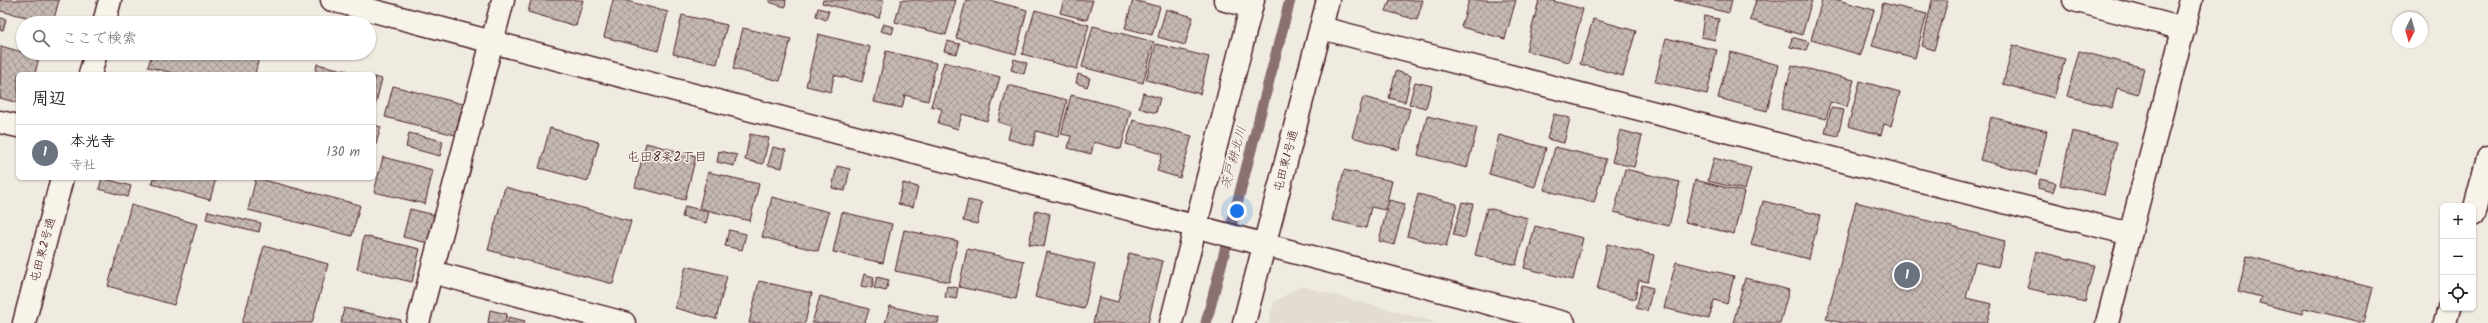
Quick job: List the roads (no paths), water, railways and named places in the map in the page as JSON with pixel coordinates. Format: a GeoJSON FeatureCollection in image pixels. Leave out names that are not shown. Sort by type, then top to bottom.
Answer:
{"type":"FeatureCollection","features":[{"type":"Feature","properties":{"kind":"street"},"geometry":{"type":"LineString","coordinates":[[106,16],[110,0]]}},
{"type":"Feature","properties":{"kind":"street"},"geometry":{"type":"LineString","coordinates":[[332,0],[1564,323]]}},
{"type":"Feature","properties":{"kind":"street"},"geometry":{"type":"LineString","coordinates":[[418,323],[503,0]]}},
{"type":"Feature","properties":{"kind":"street"},"geometry":{"type":"LineString","coordinates":[[1171,323],[1205,230],[1252,3],[1225,0]]}},
{"type":"Feature","properties":{"kind":"street","name":"屯田東1号通"},"geometry":{"type":"LineString","coordinates":[[1244,323],[1256,243],[1321,28],[1328,0]]}},
{"type":"Feature","properties":{"kind":"street"},"geometry":{"type":"LineString","coordinates":[[2074,0],[2184,29]]}},
{"type":"Feature","properties":{"kind":"street"},"geometry":{"type":"LineString","coordinates":[[2107,323],[2191,0]]}},
{"type":"Feature","properties":{"kind":"street"},"geometry":{"type":"LineString","coordinates":[[1321,28],[2130,234]]}},
{"type":"Feature","properties":{"kind":"street"},"geometry":{"type":"LineString","coordinates":[[91,72],[94,60]]}},
{"type":"Feature","properties":{"kind":"street"},"geometry":{"type":"LineString","coordinates":[[0,122],[16,126]]}},
{"type":"Feature","properties":{"kind":"street"},"geometry":{"type":"LineString","coordinates":[[2476,204],[2488,158]]}},
{"type":"Feature","properties":{"kind":"street","name":"屯田東2号通"},"geometry":{"type":"LineString","coordinates":[[24,323],[61,180]]}},
{"type":"Feature","properties":{"kind":"street"},"geometry":{"type":"LineString","coordinates":[[432,272],[624,323]]}},
{"type":"Feature","properties":{"kind":"street"},"geometry":{"type":"LineString","coordinates":[[2445,323],[2448,311]]}},
{"type":"Feature","properties":{"kind":"waterway","name":"茨戸耕北川"},"geometry":{"type":"LineString","coordinates":[[1206,323],[1290,0]]}},
{"type":"Feature","properties":{"kind":"place","name":"本光寺"},"geometry":{"type":"Point","coordinates":[1907,275]}},
{"type":"Feature","properties":{"kind":"district","name":"屯田8条2丁目"},"geometry":{"type":"Point","coordinates":[667,157]}}]}
